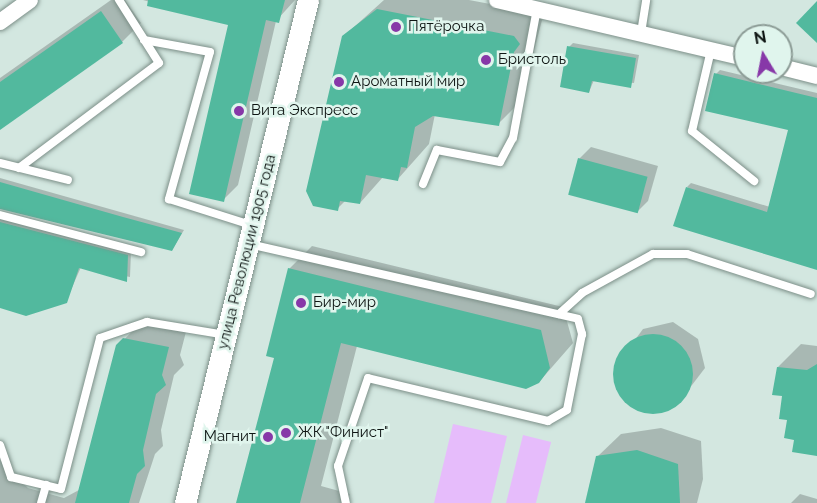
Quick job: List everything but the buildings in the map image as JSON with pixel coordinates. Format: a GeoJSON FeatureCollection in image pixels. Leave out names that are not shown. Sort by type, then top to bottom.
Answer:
{"type":"FeatureCollection","features":[{"type":"Feature","properties":{"kind":"street"},"geometry":{"type":"LineString","coordinates":[[0,22],[30,0]]}},
{"type":"Feature","properties":{"kind":"street","name":"улица Революции 1905 года"},"geometry":{"type":"LineString","coordinates":[[185,503],[308,0]]}},
{"type":"Feature","properties":{"kind":"street"},"geometry":{"type":"LineString","coordinates":[[497,0],[733,55]]}},
{"type":"Feature","properties":{"kind":"street"},"geometry":{"type":"LineString","coordinates":[[793,70],[817,76]]}},
{"type":"Feature","properties":{"kind":"lane"},"geometry":{"type":"LineString","coordinates":[[19,168],[159,63],[119,0]]}},
{"type":"Feature","properties":{"kind":"lane"},"geometry":{"type":"LineString","coordinates":[[641,33],[646,0]]}},
{"type":"Feature","properties":{"kind":"lane"},"geometry":{"type":"LineString","coordinates":[[423,184],[436,150],[500,162],[513,138],[537,9]]}},
{"type":"Feature","properties":{"kind":"lane"},"geometry":{"type":"LineString","coordinates":[[144,40],[210,52],[170,199],[251,235],[578,319],[582,334],[567,410],[548,421],[368,378],[338,466],[346,503]]}},
{"type":"Feature","properties":{"kind":"lane"},"geometry":{"type":"LineString","coordinates":[[711,49],[692,131],[754,181]]}},
{"type":"Feature","properties":{"kind":"lane"},"geometry":{"type":"LineString","coordinates":[[0,163],[68,180]]}},
{"type":"Feature","properties":{"kind":"lane"},"geometry":{"type":"LineString","coordinates":[[0,215],[141,252]]}},
{"type":"Feature","properties":{"kind":"lane"},"geometry":{"type":"LineString","coordinates":[[559,314],[582,293],[653,254],[687,254],[811,294]]}},
{"type":"Feature","properties":{"kind":"lane"},"geometry":{"type":"LineString","coordinates":[[0,445],[11,477],[61,489],[100,338],[147,322],[227,335]]}},
{"type":"Feature","properties":{"kind":"lane"},"geometry":{"type":"LineString","coordinates":[[40,503],[46,485]]}},
{"type":"Feature","properties":{"kind":"shaded area"},"geometry":{"type":"Polygon","coordinates":[[[453,424],[507,436],[491,503],[434,503],[453,424]]]}},
{"type":"Feature","properties":{"kind":"shaded area"},"geometry":{"type":"Polygon","coordinates":[[[523,435],[551,442],[536,503],[506,503],[523,435]]]}},
{"type":"Feature","properties":{"kind":"place","name":"Пятёрочка"},"geometry":{"type":"Point","coordinates":[396,27]}},
{"type":"Feature","properties":{"kind":"place","name":"Бристоль"},"geometry":{"type":"Point","coordinates":[486,60]}},
{"type":"Feature","properties":{"kind":"place","name":"Ароматный мир"},"geometry":{"type":"Point","coordinates":[339,82]}},
{"type":"Feature","properties":{"kind":"place","name":"Вита Экспресс"},"geometry":{"type":"Point","coordinates":[239,111]}},
{"type":"Feature","properties":{"kind":"place","name":"Бир-мир"},"geometry":{"type":"Point","coordinates":[301,303]}},
{"type":"Feature","properties":{"kind":"place","name":"ЖК \"Финист\""},"geometry":{"type":"Point","coordinates":[286,433]}},
{"type":"Feature","properties":{"kind":"place","name":"Магнит"},"geometry":{"type":"Point","coordinates":[268,437]}}]}
